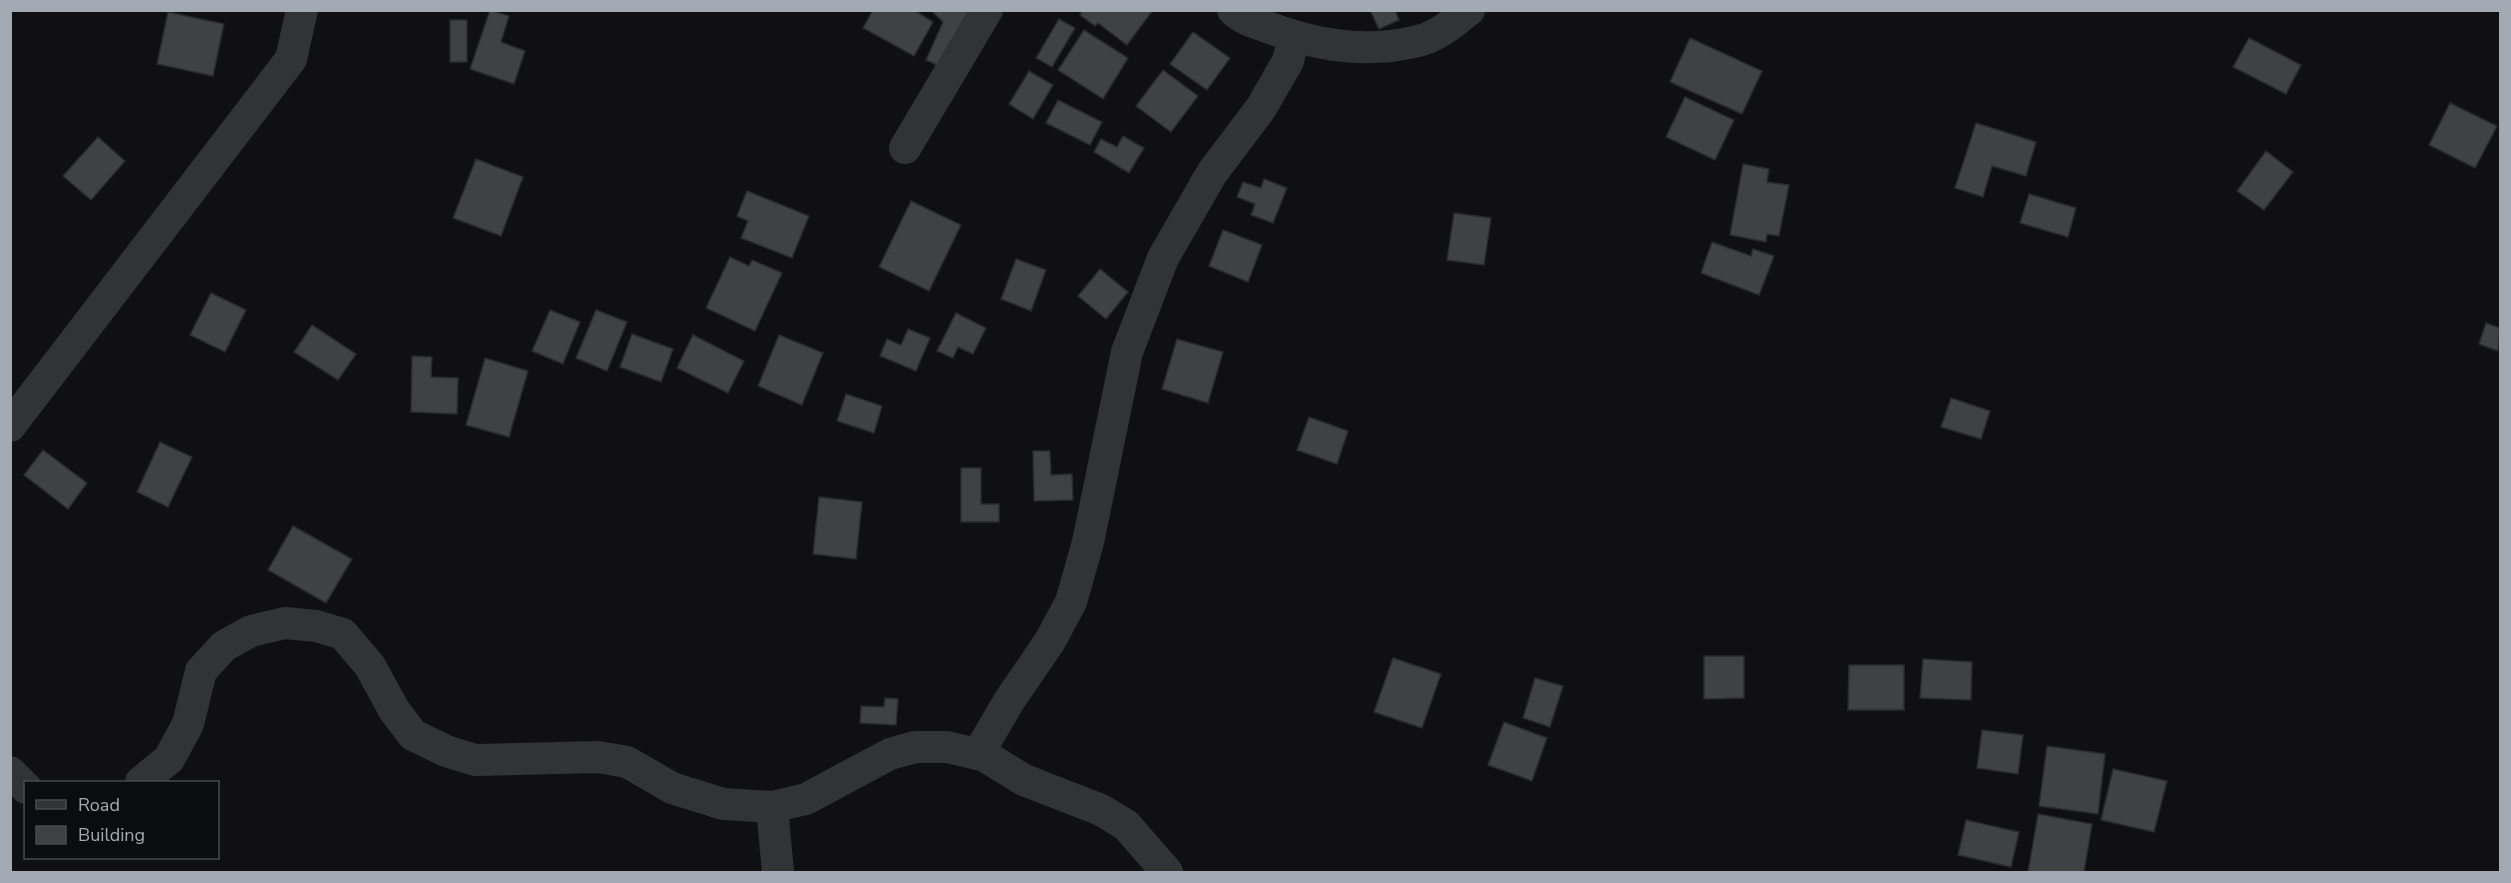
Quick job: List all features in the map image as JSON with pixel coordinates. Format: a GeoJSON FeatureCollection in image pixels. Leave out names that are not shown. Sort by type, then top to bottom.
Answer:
{"type":"FeatureCollection","features":[{"type":"Feature","properties":{"kind":"street"},"geometry":{"type":"LineString","coordinates":[[10,426],[291,59],[302,10]]}},
{"type":"Feature","properties":{"kind":"street"},"geometry":{"type":"LineString","coordinates":[[905,148],[987,10]]}},
{"type":"Feature","properties":{"kind":"street"},"geometry":{"type":"LineString","coordinates":[[1233,10],[1241,17],[1294,37],[1342,48],[1385,47],[1420,41],[1444,29],[1469,10]]}},
{"type":"Feature","properties":{"kind":"street"},"geometry":{"type":"LineString","coordinates":[[978,754],[1009,701],[1050,641],[1071,602],[1088,542],[1127,352],[1163,258],[1212,173],[1261,108],[1288,61],[1294,37]]}},
{"type":"Feature","properties":{"kind":"street"},"geometry":{"type":"LineString","coordinates":[[143,781],[169,759],[188,724],[201,671],[224,646],[251,631],[285,623],[316,626],[343,633],[370,666],[394,710],[414,735],[446,751],[475,760],[598,757],[617,760],[627,762],[672,788],[723,804],[772,807],[806,799],[890,754],[915,747],[947,747],[985,756],[1024,780],[1101,810],[1126,825],[1167,873]]}},
{"type":"Feature","properties":{"kind":"street"},"geometry":{"type":"LineString","coordinates":[[10,772],[24,787]]}},
{"type":"Feature","properties":{"kind":"street"},"geometry":{"type":"LineString","coordinates":[[772,807],[778,873]]}},
{"type":"Feature","properties":{"kind":"building"},"geometry":{"type":"Polygon","coordinates":[[[490,10],[509,16],[501,42],[525,51],[514,84],[470,69],[490,10]]]}},
{"type":"Feature","properties":{"kind":"building"},"geometry":{"type":"Polygon","coordinates":[[[873,10],[914,10],[933,22],[914,56],[863,28],[873,10]]]}},
{"type":"Feature","properties":{"kind":"building"},"geometry":{"type":"Polygon","coordinates":[[[931,10],[974,10],[946,69],[926,60],[943,22],[931,10]]]}},
{"type":"Feature","properties":{"kind":"building"},"geometry":{"type":"Polygon","coordinates":[[[1083,10],[1153,10],[1127,45],[1098,23],[1095,26],[1080,15],[1083,10]]]}},
{"type":"Feature","properties":{"kind":"building"},"geometry":{"type":"Polygon","coordinates":[[[1370,10],[1395,10],[1399,20],[1379,29],[1370,10]]]}},
{"type":"Feature","properties":{"kind":"building"},"geometry":{"type":"Polygon","coordinates":[[[168,12],[224,24],[213,76],[157,64],[168,12]]]}},
{"type":"Feature","properties":{"kind":"building"},"geometry":{"type":"Polygon","coordinates":[[[1059,19],[1075,28],[1052,67],[1036,58],[1059,19]]]}},
{"type":"Feature","properties":{"kind":"building"},"geometry":{"type":"Polygon","coordinates":[[[450,20],[467,20],[467,62],[450,62],[450,20]]]}},
{"type":"Feature","properties":{"kind":"building"},"geometry":{"type":"Polygon","coordinates":[[[1084,30],[1128,58],[1103,99],[1058,70],[1084,30]]]}},
{"type":"Feature","properties":{"kind":"building"},"geometry":{"type":"Polygon","coordinates":[[[1193,32],[1230,58],[1207,90],[1170,64],[1193,32]]]}},
{"type":"Feature","properties":{"kind":"building"},"geometry":{"type":"Polygon","coordinates":[[[1690,38],[1762,71],[1742,114],[1670,82],[1690,38]]]}},
{"type":"Feature","properties":{"kind":"building"},"geometry":{"type":"Polygon","coordinates":[[[2249,38],[2301,65],[2286,94],[2233,67],[2249,38]]]}},
{"type":"Feature","properties":{"kind":"building"},"geometry":{"type":"Polygon","coordinates":[[[1163,70],[1198,96],[1171,132],[1136,106],[1163,70]]]}},
{"type":"Feature","properties":{"kind":"building"},"geometry":{"type":"Polygon","coordinates":[[[1029,71],[1053,85],[1033,119],[1009,104],[1029,71]]]}},
{"type":"Feature","properties":{"kind":"building"},"geometry":{"type":"Polygon","coordinates":[[[1685,97],[1734,120],[1715,160],[1666,137],[1685,97]]]}},
{"type":"Feature","properties":{"kind":"building"},"geometry":{"type":"Polygon","coordinates":[[[1058,100],[1102,122],[1090,145],[1046,123],[1058,100]]]}},
{"type":"Feature","properties":{"kind":"building"},"geometry":{"type":"Polygon","coordinates":[[[2450,103],[2497,126],[2475,168],[2429,145],[2450,103]]]}},
{"type":"Feature","properties":{"kind":"building"},"geometry":{"type":"Polygon","coordinates":[[[1976,123],[2036,142],[2026,176],[1992,166],[1983,197],[1955,188],[1976,123]]]}},
{"type":"Feature","properties":{"kind":"building"},"geometry":{"type":"Polygon","coordinates":[[[1123,136],[1144,148],[1129,173],[1094,152],[1101,139],[1117,147],[1123,136]]]}},
{"type":"Feature","properties":{"kind":"building"},"geometry":{"type":"Polygon","coordinates":[[[98,137],[125,161],[91,200],[63,176],[98,137]]]}},
{"type":"Feature","properties":{"kind":"building"},"geometry":{"type":"Polygon","coordinates":[[[2266,151],[2293,172],[2264,210],[2237,191],[2266,151]]]}},
{"type":"Feature","properties":{"kind":"building"},"geometry":{"type":"Polygon","coordinates":[[[476,159],[523,177],[501,236],[453,218],[476,159]]]}},
{"type":"Feature","properties":{"kind":"building"},"geometry":{"type":"Polygon","coordinates":[[[1743,164],[1769,169],[1767,182],[1789,185],[1779,236],[1767,234],[1766,242],[1730,235],[1743,164]]]}},
{"type":"Feature","properties":{"kind":"building"},"geometry":{"type":"Polygon","coordinates":[[[1264,179],[1287,188],[1273,223],[1251,215],[1255,204],[1237,197],[1243,182],[1261,188],[1264,179]]]}},
{"type":"Feature","properties":{"kind":"building"},"geometry":{"type":"Polygon","coordinates":[[[747,191],[809,216],[792,258],[741,238],[748,221],[737,216],[747,191]]]}},
{"type":"Feature","properties":{"kind":"building"},"geometry":{"type":"Polygon","coordinates":[[[2029,194],[2076,208],[2068,237],[2020,223],[2029,194]]]}},
{"type":"Feature","properties":{"kind":"building"},"geometry":{"type":"Polygon","coordinates":[[[911,201],[961,225],[929,291],[879,267],[911,201]]]}},
{"type":"Feature","properties":{"kind":"building"},"geometry":{"type":"Polygon","coordinates":[[[1454,213],[1491,218],[1484,265],[1447,260],[1454,213]]]}},
{"type":"Feature","properties":{"kind":"building"},"geometry":{"type":"Polygon","coordinates":[[[1223,230],[1262,245],[1248,282],[1209,266],[1223,230]]]}},
{"type":"Feature","properties":{"kind":"building"},"geometry":{"type":"Polygon","coordinates":[[[1712,242],[1751,256],[1753,249],[1774,256],[1759,295],[1701,273],[1712,242]]]}},
{"type":"Feature","properties":{"kind":"building"},"geometry":{"type":"Polygon","coordinates":[[[730,257],[749,266],[752,260],[782,273],[755,331],[706,308],[730,257]]]}},
{"type":"Feature","properties":{"kind":"building"},"geometry":{"type":"Polygon","coordinates":[[[1016,259],[1046,270],[1031,311],[1001,299],[1016,259]]]}},
{"type":"Feature","properties":{"kind":"building"},"geometry":{"type":"Polygon","coordinates":[[[1100,269],[1128,292],[1106,319],[1078,296],[1100,269]]]}},
{"type":"Feature","properties":{"kind":"building"},"geometry":{"type":"Polygon","coordinates":[[[211,293],[246,310],[225,352],[190,335],[211,293]]]}},
{"type":"Feature","properties":{"kind":"building"},"geometry":{"type":"Polygon","coordinates":[[[550,310],[580,322],[563,364],[532,351],[550,310]]]}},
{"type":"Feature","properties":{"kind":"building"},"geometry":{"type":"Polygon","coordinates":[[[596,310],[627,322],[607,371],[576,358],[596,310]]]}},
{"type":"Feature","properties":{"kind":"building"},"geometry":{"type":"Polygon","coordinates":[[[956,313],[986,328],[973,354],[958,347],[953,358],[937,351],[956,313]]]}},
{"type":"Feature","properties":{"kind":"building"},"geometry":{"type":"Polygon","coordinates":[[[2486,323],[2500,328],[2498,351],[2479,344],[2486,323]]]}},
{"type":"Feature","properties":{"kind":"building"},"geometry":{"type":"Polygon","coordinates":[[[312,325],[356,354],[338,380],[294,352],[312,325]]]}},
{"type":"Feature","properties":{"kind":"building"},"geometry":{"type":"Polygon","coordinates":[[[908,329],[930,338],[916,371],[880,356],[887,339],[901,345],[908,329]]]}},
{"type":"Feature","properties":{"kind":"building"},"geometry":{"type":"Polygon","coordinates":[[[632,334],[673,349],[661,382],[620,367],[632,334]]]}},
{"type":"Feature","properties":{"kind":"building"},"geometry":{"type":"Polygon","coordinates":[[[693,335],[744,361],[728,393],[677,368],[693,335]]]}},
{"type":"Feature","properties":{"kind":"building"},"geometry":{"type":"Polygon","coordinates":[[[779,335],[823,353],[802,405],[758,386],[779,335]]]}},
{"type":"Feature","properties":{"kind":"building"},"geometry":{"type":"Polygon","coordinates":[[[1177,339],[1223,352],[1208,403],[1162,389],[1177,339]]]}},
{"type":"Feature","properties":{"kind":"building"},"geometry":{"type":"Polygon","coordinates":[[[412,356],[432,357],[431,377],[458,378],[457,414],[411,412],[412,356]]]}},
{"type":"Feature","properties":{"kind":"building"},"geometry":{"type":"Polygon","coordinates":[[[485,358],[528,371],[509,437],[466,425],[485,358]]]}},
{"type":"Feature","properties":{"kind":"building"},"geometry":{"type":"Polygon","coordinates":[[[846,394],[882,406],[874,433],[837,421],[846,394]]]}},
{"type":"Feature","properties":{"kind":"building"},"geometry":{"type":"Polygon","coordinates":[[[1951,398],[1990,411],[1981,439],[1941,427],[1951,398]]]}},
{"type":"Feature","properties":{"kind":"building"},"geometry":{"type":"Polygon","coordinates":[[[1309,417],[1348,431],[1337,464],[1297,450],[1309,417]]]}},
{"type":"Feature","properties":{"kind":"building"},"geometry":{"type":"Polygon","coordinates":[[[160,442],[192,457],[168,507],[137,492],[160,442]]]}},
{"type":"Feature","properties":{"kind":"building"},"geometry":{"type":"Polygon","coordinates":[[[43,450],[87,483],[68,509],[24,475],[43,450]]]}},
{"type":"Feature","properties":{"kind":"building"},"geometry":{"type":"Polygon","coordinates":[[[1033,451],[1050,451],[1051,475],[1072,474],[1073,500],[1034,501],[1033,451]]]}},
{"type":"Feature","properties":{"kind":"building"},"geometry":{"type":"Polygon","coordinates":[[[961,468],[981,468],[981,504],[999,504],[999,522],[961,522],[961,468]]]}},
{"type":"Feature","properties":{"kind":"building"},"geometry":{"type":"Polygon","coordinates":[[[819,497],[862,502],[856,559],[813,554],[819,497]]]}},
{"type":"Feature","properties":{"kind":"building"},"geometry":{"type":"Polygon","coordinates":[[[293,526],[352,559],[326,603],[268,570],[293,526]]]}},
{"type":"Feature","properties":{"kind":"building"},"geometry":{"type":"Polygon","coordinates":[[[1704,656],[1744,656],[1744,698],[1704,699],[1704,656]]]}},
{"type":"Feature","properties":{"kind":"building"},"geometry":{"type":"Polygon","coordinates":[[[1393,658],[1441,674],[1422,728],[1374,712],[1393,658]]]}},
{"type":"Feature","properties":{"kind":"building"},"geometry":{"type":"Polygon","coordinates":[[[1923,659],[1972,662],[1971,700],[1920,698],[1923,659]]]}},
{"type":"Feature","properties":{"kind":"building"},"geometry":{"type":"Polygon","coordinates":[[[1849,665],[1904,665],[1904,710],[1848,710],[1849,665]]]}},
{"type":"Feature","properties":{"kind":"building"},"geometry":{"type":"Polygon","coordinates":[[[1535,678],[1563,686],[1550,727],[1523,718],[1535,678]]]}},
{"type":"Feature","properties":{"kind":"building"},"geometry":{"type":"Polygon","coordinates":[[[885,698],[898,699],[896,725],[860,723],[861,706],[884,707],[885,698]]]}},
{"type":"Feature","properties":{"kind":"building"},"geometry":{"type":"Polygon","coordinates":[[[1504,722],[1547,738],[1532,781],[1488,765],[1504,722]]]}},
{"type":"Feature","properties":{"kind":"building"},"geometry":{"type":"Polygon","coordinates":[[[1982,730],[2023,735],[2018,774],[1977,768],[1982,730]]]}},
{"type":"Feature","properties":{"kind":"building"},"geometry":{"type":"Polygon","coordinates":[[[2047,746],[2105,754],[2098,814],[2039,806],[2047,746]]]}},
{"type":"Feature","properties":{"kind":"building"},"geometry":{"type":"Polygon","coordinates":[[[2113,769],[2167,781],[2154,832],[2101,820],[2113,769]]]}},
{"type":"Feature","properties":{"kind":"building"},"geometry":{"type":"Polygon","coordinates":[[[2038,814],[2092,824],[2084,872],[2028,872],[2038,814]]]}},
{"type":"Feature","properties":{"kind":"building"},"geometry":{"type":"Polygon","coordinates":[[[1966,820],[2019,832],[2011,867],[1958,855],[1966,820]]]}}]}
